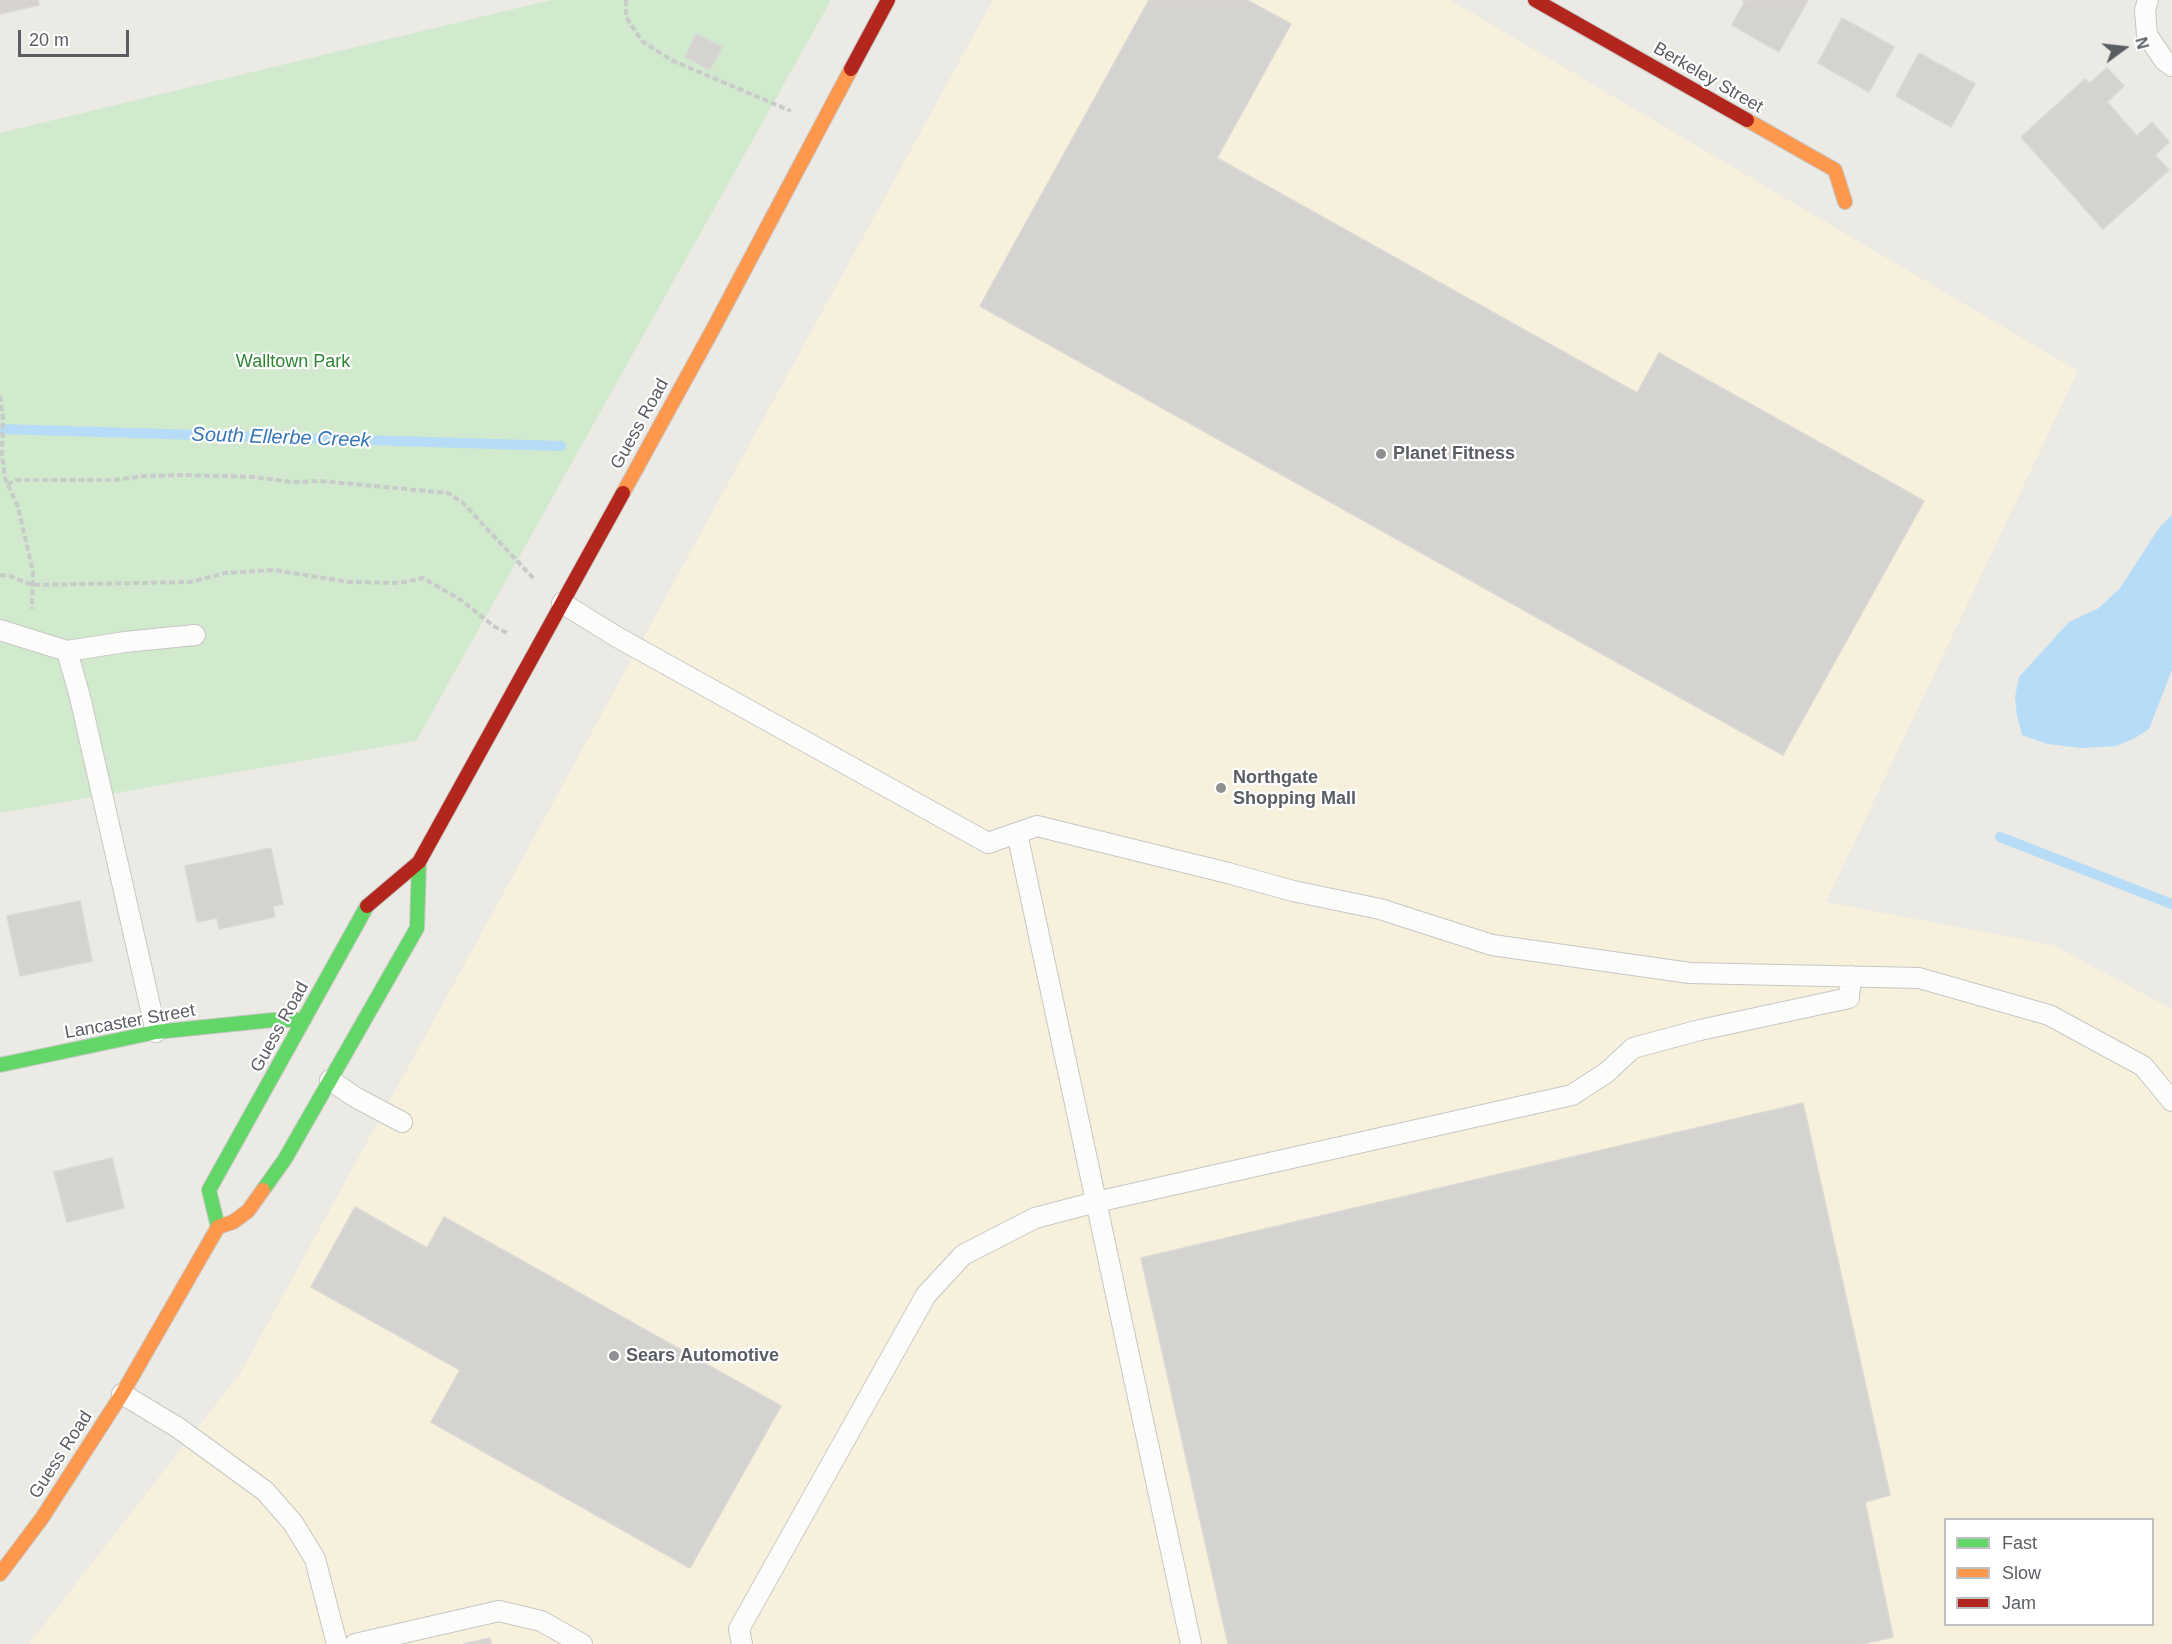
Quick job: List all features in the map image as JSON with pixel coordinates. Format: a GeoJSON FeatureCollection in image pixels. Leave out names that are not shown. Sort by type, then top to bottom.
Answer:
{"type":"FeatureCollection","features":[{"type":"Feature","properties":{"kind":"main road","name":"Guess Road"},"geometry":{"type":"LineString","coordinates":[[218,1227],[209,1190],[367,905],[419,862],[712,331],[888,0]]}},
{"type":"Feature","properties":{"kind":"main road","name":"Berkeley Street"},"geometry":{"type":"LineString","coordinates":[[1535,0],[1835,170],[1845,202]]}},
{"type":"Feature","properties":{"kind":"main road","name":"Guess Road"},"geometry":{"type":"LineString","coordinates":[[0,1574],[42,1518],[122,1394],[218,1227],[233,1222],[248,1211],[285,1160],[417,928],[419,862]]}},
{"type":"Feature","properties":{"kind":"main road","name":"Lancaster Street"},"geometry":{"type":"LineString","coordinates":[[0,1065],[156,1032],[273,1020],[304,1020]]}},
{"type":"Feature","properties":{"kind":"lane"},"geometry":{"type":"LineString","coordinates":[[2148,0],[2145,10],[2147,35],[2164,60],[2172,66]]}},
{"type":"Feature","properties":{"kind":"lane"},"geometry":{"type":"LineString","coordinates":[[562,603],[617,637],[988,843],[1037,826],[1293,891],[1380,909],[1492,945],[1690,973],[1919,978],[2049,1015],[2143,1066],[2172,1101]]}},
{"type":"Feature","properties":{"kind":"lane"},"geometry":{"type":"LineString","coordinates":[[0,630],[68,651],[125,642],[195,635]]}},
{"type":"Feature","properties":{"kind":"lane"},"geometry":{"type":"LineString","coordinates":[[68,651],[156,1032]]}},
{"type":"Feature","properties":{"kind":"lane"},"geometry":{"type":"LineString","coordinates":[[1017,833],[1191,1644]]}},
{"type":"Feature","properties":{"kind":"lane"},"geometry":{"type":"LineString","coordinates":[[742,1644],[738,1629],[926,1294],[963,1255],[1035,1218],[1096,1202],[1572,1095],[1606,1073],[1633,1048],[1700,1030],[1849,998],[1851,976]]}},
{"type":"Feature","properties":{"kind":"lane"},"geometry":{"type":"LineString","coordinates":[[330,1080],[355,1097],[402,1122]]}},
{"type":"Feature","properties":{"kind":"lane"},"geometry":{"type":"LineString","coordinates":[[122,1394],[177,1427],[264,1491],[293,1523],[315,1559],[337,1644]]}},
{"type":"Feature","properties":{"kind":"lane"},"geometry":{"type":"LineString","coordinates":[[355,1644],[499,1611],[541,1621],[582,1644]]}},
{"type":"Feature","properties":{"kind":"path"},"geometry":{"type":"LineString","coordinates":[[626,0],[626,17],[642,40],[671,60],[779,105],[820,127]]}},
{"type":"Feature","properties":{"kind":"path"},"geometry":{"type":"LineString","coordinates":[[0,396],[3,418],[2,454],[7,484],[18,507],[33,573],[30,639]]}},
{"type":"Feature","properties":{"kind":"path"},"geometry":{"type":"LineString","coordinates":[[7,484],[17,480],[115,480],[144,476],[185,475],[254,477],[292,482],[331,482],[448,493],[462,502],[524,572],[562,603]]}},
{"type":"Feature","properties":{"kind":"path"},"geometry":{"type":"LineString","coordinates":[[0,575],[10,576],[32,585],[190,582],[225,573],[274,570],[349,582],[400,583],[423,578],[461,600],[495,627],[536,650]]}},
{"type":"Feature","properties":{"kind":"shaded area","name":"Northgate Shopping Mall"},"geometry":{"type":"Polygon","coordinates":[[[993,0],[1450,0],[2078,371],[1826,902],[2053,945],[2172,1009],[2172,1644],[29,1644],[241,1372],[993,0]]]}},
{"type":"Feature","properties":{"kind":"green space","name":"Walltown Park"},"geometry":{"type":"Polygon","coordinates":[[[551,0],[831,0],[416,741],[0,813],[0,133],[551,0]]]}},
{"type":"Feature","properties":{"kind":"water"},"geometry":{"type":"Polygon","coordinates":[[[2172,515],[2172,670],[2149,729],[2116,746],[2081,748],[2048,744],[2022,735],[2015,697],[2019,677],[2069,622],[2099,608],[2120,588],[2159,528],[2172,515]]]}},
{"type":"Feature","properties":{"kind":"building"},"geometry":{"type":"Polygon","coordinates":[[[0,0],[38,0],[39,5],[0,14],[0,0]]]}},
{"type":"Feature","properties":{"kind":"building"},"geometry":{"type":"Polygon","coordinates":[[[1149,0],[1247,0],[1291,24],[1217,158],[1637,393],[1659,353],[1924,501],[1783,755],[980,306],[1149,0]]]}},
{"type":"Feature","properties":{"kind":"building"},"geometry":{"type":"Polygon","coordinates":[[[1742,0],[1808,0],[1779,52],[1732,25],[1745,1],[1742,0]]]}},
{"type":"Feature","properties":{"kind":"building"},"geometry":{"type":"Polygon","coordinates":[[[1842,18],[1894,47],[1869,92],[1818,63],[1842,18]]]}},
{"type":"Feature","properties":{"kind":"building"},"geometry":{"type":"Polygon","coordinates":[[[696,34],[722,47],[710,70],[685,57],[696,34]]]}},
{"type":"Feature","properties":{"kind":"building"},"geometry":{"type":"Polygon","coordinates":[[[1919,53],[1975,84],[1951,127],[1896,96],[1919,53]]]}},
{"type":"Feature","properties":{"kind":"building"},"geometry":{"type":"Polygon","coordinates":[[[2107,68],[2124,86],[2107,102],[2137,136],[2152,122],[2169,142],[2155,155],[2169,170],[2103,229],[2021,137],[2085,79],[2090,83],[2107,68]]]}},
{"type":"Feature","properties":{"kind":"building"},"geometry":{"type":"Polygon","coordinates":[[[271,848],[283,904],[273,906],[275,917],[219,929],[217,918],[197,922],[185,866],[271,848]]]}},
{"type":"Feature","properties":{"kind":"building"},"geometry":{"type":"Polygon","coordinates":[[[80,901],[92,961],[20,976],[7,916],[80,901]]]}},
{"type":"Feature","properties":{"kind":"building"},"geometry":{"type":"Polygon","coordinates":[[[1803,1103],[1890,1495],[1865,1502],[1893,1637],[1863,1644],[1228,1644],[1141,1258],[1803,1103]]]}},
{"type":"Feature","properties":{"kind":"building"},"geometry":{"type":"Polygon","coordinates":[[[112,1158],[124,1208],[67,1222],[54,1172],[112,1158]]]}},
{"type":"Feature","properties":{"kind":"building"},"geometry":{"type":"Polygon","coordinates":[[[355,1207],[427,1248],[444,1217],[781,1406],[690,1568],[431,1422],[460,1370],[311,1287],[355,1207]]]}},
{"type":"Feature","properties":{"kind":"building"},"geometry":{"type":"Polygon","coordinates":[[[490,1638],[491,1644],[464,1644],[490,1638]]]}},
{"type":"Feature","properties":{"kind":"waterway","name":"South Ellerbe Creek"},"geometry":{"type":"LineString","coordinates":[[0,429],[561,446]]}},
{"type":"Feature","properties":{"kind":"waterway","name":"South Ellerbe Creek"},"geometry":{"type":"LineString","coordinates":[[2000,837],[2172,904]]}},
{"type":"Feature","properties":{"kind":"traffic: fast"},"geometry":{"type":"LineString","coordinates":[[263,1190],[285,1159],[417,928],[419,862]]}},
{"type":"Feature","properties":{"kind":"traffic: fast"},"geometry":{"type":"LineString","coordinates":[[218,1227],[209,1190],[367,906]]}},
{"type":"Feature","properties":{"kind":"traffic: fast"},"geometry":{"type":"LineString","coordinates":[[0,1065],[156,1032],[273,1020],[304,1020]]}},
{"type":"Feature","properties":{"kind":"traffic: slow"},"geometry":{"type":"LineString","coordinates":[[623,493],[851,69]]}},
{"type":"Feature","properties":{"kind":"traffic: slow"},"geometry":{"type":"LineString","coordinates":[[1747,120],[1835,170],[1845,202]]}},
{"type":"Feature","properties":{"kind":"traffic: slow"},"geometry":{"type":"LineString","coordinates":[[0,1574],[42,1518],[122,1394],[218,1227],[233,1222],[248,1211],[263,1190]]}},
{"type":"Feature","properties":{"kind":"traffic: jam"},"geometry":{"type":"LineString","coordinates":[[851,69],[888,0]]}},
{"type":"Feature","properties":{"kind":"traffic: jam"},"geometry":{"type":"LineString","coordinates":[[1535,0],[1747,120]]}},
{"type":"Feature","properties":{"kind":"traffic: jam"},"geometry":{"type":"LineString","coordinates":[[367,906],[419,862],[623,493]]}},
{"type":"Feature","properties":{"kind":"place","name":"Planet Fitness"},"geometry":{"type":"Point","coordinates":[1381,454]}},
{"type":"Feature","properties":{"kind":"place","name":"Northgate Shopping Mall"},"geometry":{"type":"Point","coordinates":[1221,788]}},
{"type":"Feature","properties":{"kind":"place","name":"Sears Automotive"},"geometry":{"type":"Point","coordinates":[614,1356]}}]}
